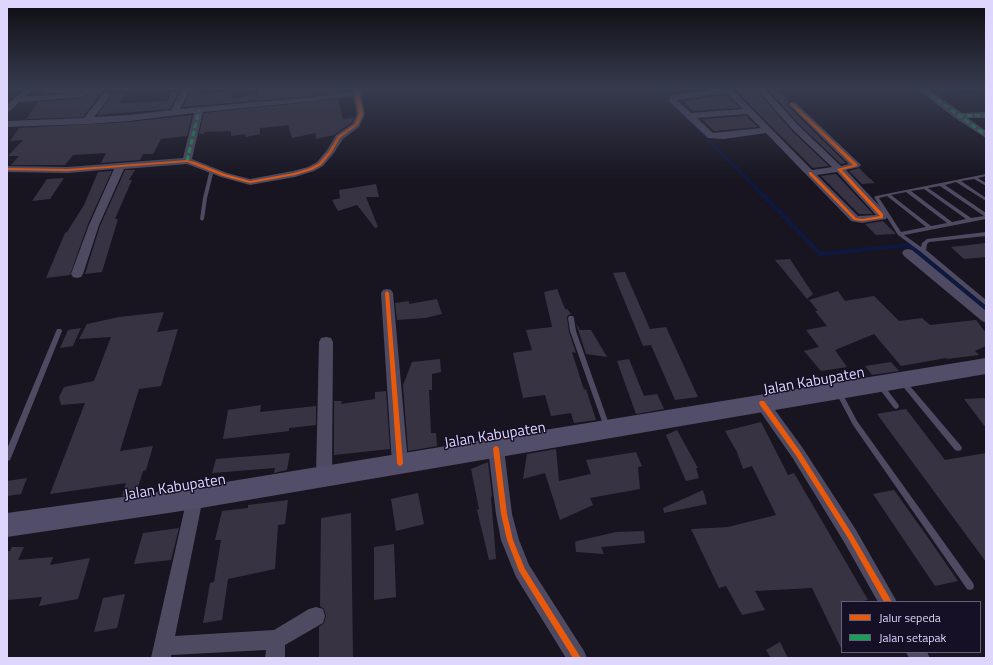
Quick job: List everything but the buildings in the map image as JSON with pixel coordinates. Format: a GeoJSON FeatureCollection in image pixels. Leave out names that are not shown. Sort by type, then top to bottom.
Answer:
{"type":"FeatureCollection","features":[{"type":"Feature","properties":{"kind":"main road","name":"Jalan Kabupaten"},"geometry":{"type":"LineString","coordinates":[[7,525],[195,498],[324,475],[496,449],[878,383],[986,366]]}},
{"type":"Feature","properties":{"kind":"street"},"geometry":{"type":"LineString","coordinates":[[7,124],[114,119]]}},
{"type":"Feature","properties":{"kind":"street"},"geometry":{"type":"LineString","coordinates":[[187,161],[197,119]]}},
{"type":"Feature","properties":{"kind":"street"},"geometry":{"type":"LineString","coordinates":[[7,168],[24,170],[68,170],[187,161],[224,175],[250,182],[260,182],[311,169],[320,164],[331,151],[339,137],[356,125],[359,119]]}},
{"type":"Feature","properties":{"kind":"street"},"geometry":{"type":"LineString","coordinates":[[693,119],[711,136],[724,136],[768,130]]}},
{"type":"Feature","properties":{"kind":"street"},"geometry":{"type":"LineString","coordinates":[[757,119],[855,219],[862,220],[882,217],[882,215],[839,169],[788,119]]}},
{"type":"Feature","properties":{"kind":"street"},"geometry":{"type":"LineString","coordinates":[[808,119],[856,165],[852,167],[810,173]]}},
{"type":"Feature","properties":{"kind":"street"},"geometry":{"type":"LineString","coordinates":[[962,119],[986,136]]}},
{"type":"Feature","properties":{"kind":"street"},"geometry":{"type":"LineString","coordinates":[[77,274],[94,225],[120,166]]}},
{"type":"Feature","properties":{"kind":"street"},"geometry":{"type":"LineString","coordinates":[[908,253],[986,318]]}},
{"type":"Feature","properties":{"kind":"street"},"geometry":{"type":"LineString","coordinates":[[387,293],[400,463]]}},
{"type":"Feature","properties":{"kind":"street"},"geometry":{"type":"LineString","coordinates":[[324,475],[326,342]]}},
{"type":"Feature","properties":{"kind":"street"},"geometry":{"type":"LineString","coordinates":[[762,403],[797,452],[850,536],[887,601]]}},
{"type":"Feature","properties":{"kind":"street"},"geometry":{"type":"LineString","coordinates":[[496,449],[504,514],[510,540],[522,571],[577,658]]}},
{"type":"Feature","properties":{"kind":"street"},"geometry":{"type":"LineString","coordinates":[[195,498],[163,652],[275,649],[316,616]]}},
{"type":"Feature","properties":{"kind":"lane"},"geometry":{"type":"LineString","coordinates":[[202,219],[204,198],[212,170]]}},
{"type":"Feature","properties":{"kind":"lane"},"geometry":{"type":"LineString","coordinates":[[986,175],[876,197],[900,234],[983,299],[986,303]]}},
{"type":"Feature","properties":{"kind":"lane"},"geometry":{"type":"LineString","coordinates":[[974,177],[986,185]]}},
{"type":"Feature","properties":{"kind":"lane"},"geometry":{"type":"LineString","coordinates":[[957,181],[986,200]]}},
{"type":"Feature","properties":{"kind":"lane"},"geometry":{"type":"LineString","coordinates":[[941,184],[986,216]]}},
{"type":"Feature","properties":{"kind":"lane"},"geometry":{"type":"LineString","coordinates":[[924,188],[970,220]]}},
{"type":"Feature","properties":{"kind":"lane"},"geometry":{"type":"LineString","coordinates":[[907,191],[951,224]]}},
{"type":"Feature","properties":{"kind":"lane"},"geometry":{"type":"LineString","coordinates":[[888,195],[930,228]]}},
{"type":"Feature","properties":{"kind":"lane"},"geometry":{"type":"LineString","coordinates":[[900,234],[986,216]]}},
{"type":"Feature","properties":{"kind":"lane"},"geometry":{"type":"LineString","coordinates":[[923,251],[924,244],[927,241],[986,234]]}},
{"type":"Feature","properties":{"kind":"lane"},"geometry":{"type":"LineString","coordinates":[[571,318],[573,330],[608,429]]}},
{"type":"Feature","properties":{"kind":"lane"},"geometry":{"type":"LineString","coordinates":[[7,458],[59,331]]}},
{"type":"Feature","properties":{"kind":"lane"},"geometry":{"type":"LineString","coordinates":[[901,380],[958,448]]}},
{"type":"Feature","properties":{"kind":"lane"},"geometry":{"type":"LineString","coordinates":[[878,383],[896,406]]}},
{"type":"Feature","properties":{"kind":"lane"},"geometry":{"type":"LineString","coordinates":[[838,390],[855,423],[970,586]]}},
{"type":"Feature","properties":{"kind":"waterway"},"geometry":{"type":"LineString","coordinates":[[687,119],[756,188]]}},
{"type":"Feature","properties":{"kind":"waterway"},"geometry":{"type":"LineString","coordinates":[[755,187],[821,254],[909,245],[986,309]]}},
{"type":"Feature","properties":{"kind":"marked path"},"geometry":{"type":"LineString","coordinates":[[187,161],[197,119]]}},
{"type":"Feature","properties":{"kind":"marked path"},"geometry":{"type":"LineString","coordinates":[[964,119],[986,135]]}},
{"type":"Feature","properties":{"kind":"cycle path"},"geometry":{"type":"LineString","coordinates":[[7,169],[68,170],[187,161],[224,175],[250,182],[295,174],[311,169],[320,164],[331,151],[339,137],[356,125],[359,119]]}},
{"type":"Feature","properties":{"kind":"cycle path"},"geometry":{"type":"LineString","coordinates":[[808,119],[856,165],[839,169],[882,215],[882,217],[862,220],[855,219],[810,173]]}},
{"type":"Feature","properties":{"kind":"cycle path"},"geometry":{"type":"LineString","coordinates":[[387,293],[400,463]]}},
{"type":"Feature","properties":{"kind":"cycle path"},"geometry":{"type":"LineString","coordinates":[[762,403],[797,452],[850,536],[887,601]]}},
{"type":"Feature","properties":{"kind":"cycle path"},"geometry":{"type":"LineString","coordinates":[[496,449],[504,514],[510,540],[522,571],[577,658]]}}]}
